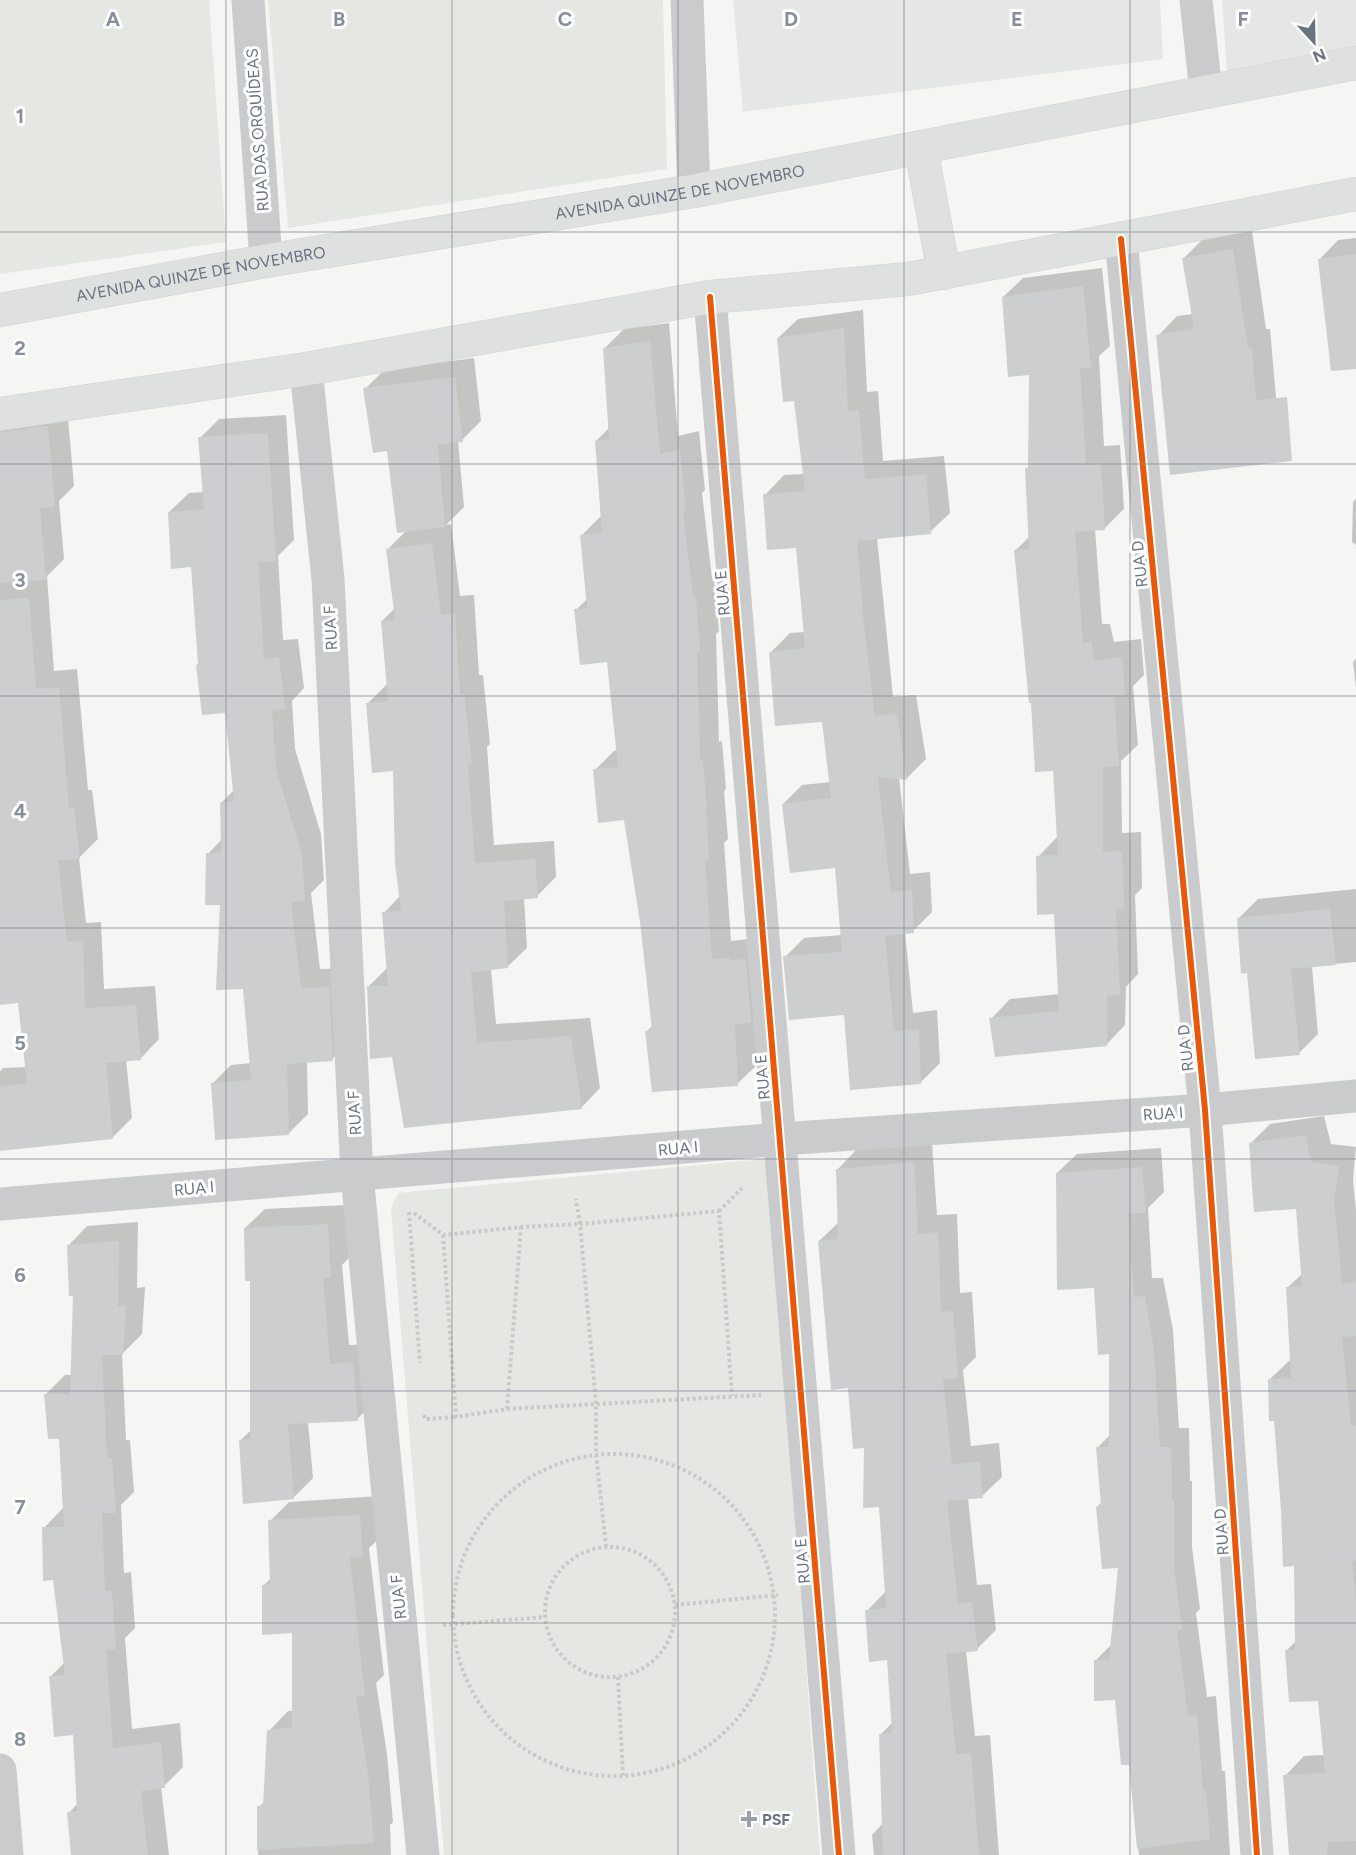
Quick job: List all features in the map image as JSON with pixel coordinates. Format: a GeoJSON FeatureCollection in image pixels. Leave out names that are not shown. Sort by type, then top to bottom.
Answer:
{"type":"FeatureCollection","features":[{"type":"Feature","properties":{"kind":"main road","name":"AVENIDA QUINZE DE NOVEMBRO"},"geometry":{"type":"LineString","coordinates":[[0,310],[266,261],[694,191],[1356,63]]}},
{"type":"Feature","properties":{"kind":"main road"},"geometry":{"type":"LineString","coordinates":[[921,148],[944,273]]}},
{"type":"Feature","properties":{"kind":"main road"},"geometry":{"type":"LineString","coordinates":[[0,414],[306,369],[710,297],[908,279],[1356,194]]}},
{"type":"Feature","properties":{"kind":"street","name":"RUA DAS ORQUÍDEAS"},"geometry":{"type":"LineString","coordinates":[[248,0],[266,261]]}},
{"type":"Feature","properties":{"kind":"street"},"geometry":{"type":"LineString","coordinates":[[687,0],[694,191]]}},
{"type":"Feature","properties":{"kind":"street"},"geometry":{"type":"LineString","coordinates":[[1196,0],[1206,92]]}},
{"type":"Feature","properties":{"kind":"street","name":"RUA D"},"geometry":{"type":"LineString","coordinates":[[1121,239],[1205,1110],[1257,1855]]}},
{"type":"Feature","properties":{"kind":"street","name":"RUA E"},"geometry":{"type":"LineString","coordinates":[[710,297],[839,1855]]}},
{"type":"Feature","properties":{"kind":"street","name":"RUA F"},"geometry":{"type":"LineString","coordinates":[[306,369],[328,579],[357,1175],[423,1855]]}},
{"type":"Feature","properties":{"kind":"street","name":"RUA I"},"geometry":{"type":"LineString","coordinates":[[0,1204],[781,1139],[1205,1110],[1356,1096]]}},
{"type":"Feature","properties":{"kind":"street"},"geometry":{"type":"LineString","coordinates":[[0,1770],[7,1855]]}},
{"type":"Feature","properties":{"kind":"path"},"geometry":{"type":"LineString","coordinates":[[409,1209],[443,1235],[719,1211],[742,1187]]}},
{"type":"Feature","properties":{"kind":"path"},"geometry":{"type":"LineString","coordinates":[[587,1197],[576,1198],[596,1403],[596,1453],[606,1547]]}},
{"type":"Feature","properties":{"kind":"path"},"geometry":{"type":"LineString","coordinates":[[409,1209],[421,1208]]}},
{"type":"Feature","properties":{"kind":"path"},"geometry":{"type":"LineString","coordinates":[[409,1209],[421,1372]]}},
{"type":"Feature","properties":{"kind":"path"},"geometry":{"type":"LineString","coordinates":[[719,1211],[732,1396]]}},
{"type":"Feature","properties":{"kind":"path"},"geometry":{"type":"LineString","coordinates":[[507,1409],[520,1227]]}},
{"type":"Feature","properties":{"kind":"path"},"geometry":{"type":"LineString","coordinates":[[443,1235],[456,1417]]}},
{"type":"Feature","properties":{"kind":"path"},"geometry":{"type":"LineString","coordinates":[[425,1419],[507,1409],[770,1395]]}},
{"type":"Feature","properties":{"kind":"path"},"geometry":{"type":"LineString","coordinates":[[423,1407],[426,1430]]}},
{"type":"Feature","properties":{"kind":"path"},"geometry":{"type":"LineString","coordinates":[[596,1453],[652,1456],[699,1475],[738,1509],[766,1552],[769,1595],[773,1654],[753,1701],[719,1739],[683,1761],[674,1766],[623,1777],[572,1772],[521,1749],[481,1710],[457,1660],[451,1603],[465,1550],[496,1503],[542,1469],[596,1453]]}},
{"type":"Feature","properties":{"kind":"path"},"geometry":{"type":"LineString","coordinates":[[606,1547],[628,1549],[649,1558],[664,1574],[674,1595],[675,1605],[676,1617],[671,1638],[658,1657],[640,1670],[618,1677],[597,1677],[577,1670],[562,1656],[549,1638],[545,1617],[546,1597],[554,1578],[567,1562],[585,1552],[606,1547]]}},
{"type":"Feature","properties":{"kind":"path"},"geometry":{"type":"LineString","coordinates":[[675,1605],[788,1594]]}},
{"type":"Feature","properties":{"kind":"path"},"geometry":{"type":"LineString","coordinates":[[437,1626],[545,1617]]}},
{"type":"Feature","properties":{"kind":"path"},"geometry":{"type":"LineString","coordinates":[[618,1677],[623,1777]]}},
{"type":"Feature","properties":{"kind":"shaded area"},"geometry":{"type":"Polygon","coordinates":[[[0,0],[209,0],[226,242],[0,274],[0,0]]]}},
{"type":"Feature","properties":{"kind":"shaded area"},"geometry":{"type":"Polygon","coordinates":[[[268,0],[663,0],[667,169],[288,228],[268,0]]]}},
{"type":"Feature","properties":{"kind":"shaded area"},"geometry":{"type":"Polygon","coordinates":[[[733,0],[1160,0],[1163,59],[743,112],[733,0]]]}},
{"type":"Feature","properties":{"kind":"shaded area"},"geometry":{"type":"Polygon","coordinates":[[[1222,0],[1356,0],[1356,52],[1227,74],[1222,0]]]}},
{"type":"Feature","properties":{"kind":"shaded area"},"geometry":{"type":"Polygon","coordinates":[[[764,1159],[769,1172],[820,1855],[444,1855],[391,1209],[398,1193],[764,1159]]]}},
{"type":"Feature","properties":{"kind":"building"},"geometry":{"type":"Polygon","coordinates":[[[1233,249],[1248,348],[1252,348],[1256,400],[1287,397],[1292,461],[1170,475],[1156,335],[1194,329],[1182,258],[1233,249]]]}},
{"type":"Feature","properties":{"kind":"building"},"geometry":{"type":"Polygon","coordinates":[[[1356,254],[1356,369],[1331,371],[1318,259],[1356,254]]]}},
{"type":"Feature","properties":{"kind":"building"},"geometry":{"type":"Polygon","coordinates":[[[1083,286],[1091,367],[1080,368],[1086,464],[1101,463],[1105,530],[1075,532],[1083,643],[1091,642],[1095,661],[1122,657],[1125,696],[1114,697],[1119,766],[1103,767],[1103,852],[1122,851],[1124,909],[1116,909],[1120,995],[1107,996],[1107,1046],[995,1057],[989,1018],[1059,1011],[1054,914],[1037,915],[1036,856],[1058,855],[1053,771],[1035,772],[1031,703],[1029,703],[1014,550],[1029,549],[1025,468],[1028,468],[1029,375],[1008,377],[1002,297],[1083,286]]]}},
{"type":"Feature","properties":{"kind":"building"},"geometry":{"type":"Polygon","coordinates":[[[844,328],[848,411],[859,410],[865,479],[926,474],[931,534],[857,541],[875,716],[897,714],[907,780],[878,777],[891,892],[912,890],[914,933],[885,936],[894,1031],[919,1029],[921,1084],[850,1090],[844,1015],[789,1020],[783,956],[842,952],[835,868],[790,873],[782,804],[831,798],[822,722],[775,726],[769,652],[805,648],[796,548],[767,550],[763,494],[805,491],[794,401],[783,402],[777,338],[844,328]]]}},
{"type":"Feature","properties":{"kind":"building"},"geometry":{"type":"Polygon","coordinates":[[[650,341],[660,454],[680,450],[686,511],[683,511],[693,597],[696,597],[700,652],[697,652],[700,760],[703,760],[707,810],[709,860],[705,860],[712,959],[746,959],[751,1023],[735,1024],[738,1086],[652,1092],[645,1031],[652,1030],[640,922],[624,820],[598,823],[593,769],[618,767],[607,662],[580,665],[574,609],[587,608],[580,535],[602,533],[595,441],[609,439],[603,348],[650,341]]]}},
{"type":"Feature","properties":{"kind":"building"},"geometry":{"type":"Polygon","coordinates":[[[455,377],[463,442],[438,445],[445,527],[397,533],[387,451],[373,453],[363,388],[455,377]]]}},
{"type":"Feature","properties":{"kind":"building"},"geometry":{"type":"Polygon","coordinates":[[[48,426],[55,507],[40,508],[46,580],[0,583],[0,432],[48,426]]]}},
{"type":"Feature","properties":{"kind":"building"},"geometry":{"type":"Polygon","coordinates":[[[268,433],[276,561],[258,562],[264,659],[279,657],[285,709],[272,710],[276,769],[302,854],[305,901],[291,902],[301,988],[329,987],[333,1061],[287,1064],[289,1135],[215,1140],[211,1083],[251,1080],[243,989],[216,990],[220,905],[205,905],[206,853],[221,852],[220,803],[234,801],[225,713],[202,715],[196,665],[198,664],[191,567],[171,569],[168,512],[204,509],[198,437],[268,433]]]}},
{"type":"Feature","properties":{"kind":"building"},"geometry":{"type":"Polygon","coordinates":[[[432,543],[441,615],[455,613],[460,694],[464,694],[472,764],[468,765],[475,863],[535,859],[538,898],[504,901],[508,968],[471,972],[477,1043],[571,1036],[582,1109],[404,1128],[392,1057],[370,1059],[367,986],[388,986],[382,912],[401,911],[395,864],[393,771],[372,773],[366,703],[388,701],[381,621],[395,619],[386,549],[432,543]]]}},
{"type":"Feature","properties":{"kind":"building"},"geometry":{"type":"Polygon","coordinates":[[[29,598],[36,689],[59,687],[69,808],[74,808],[80,859],[58,860],[67,942],[83,941],[85,1008],[136,1005],[141,1060],[106,1063],[113,1139],[0,1151],[0,1086],[27,1084],[18,1003],[0,1005],[0,600],[29,598]]]}},
{"type":"Feature","properties":{"kind":"building"},"geometry":{"type":"Polygon","coordinates":[[[1330,909],[1336,965],[1291,969],[1300,1055],[1255,1059],[1247,973],[1241,974],[1237,918],[1330,909]]]}},
{"type":"Feature","properties":{"kind":"building"},"geometry":{"type":"Polygon","coordinates":[[[1305,1135],[1312,1162],[1339,1166],[1334,1200],[1342,1283],[1356,1282],[1356,1336],[1342,1337],[1351,1426],[1356,1426],[1356,1560],[1352,1561],[1356,1603],[1356,1841],[1328,1842],[1327,1855],[1289,1855],[1283,1775],[1325,1773],[1318,1701],[1289,1702],[1285,1650],[1295,1649],[1294,1566],[1283,1567],[1274,1421],[1269,1421],[1268,1379],[1291,1378],[1286,1287],[1302,1286],[1296,1209],[1254,1212],[1249,1143],[1305,1135]]]}},
{"type":"Feature","properties":{"kind":"building"},"geometry":{"type":"Polygon","coordinates":[[[914,1162],[918,1234],[938,1232],[941,1312],[953,1311],[958,1378],[943,1379],[952,1464],[980,1462],[983,1498],[947,1501],[958,1603],[972,1602],[978,1651],[946,1654],[956,1754],[971,1753],[979,1855],[883,1855],[879,1734],[892,1733],[887,1660],[869,1662],[865,1610],[886,1608],[879,1507],[863,1508],[864,1448],[853,1449],[848,1388],[831,1390],[818,1241],[838,1239],[836,1169],[914,1162]]]}},
{"type":"Feature","properties":{"kind":"building"},"geometry":{"type":"Polygon","coordinates":[[[1142,1167],[1146,1213],[1128,1213],[1134,1297],[1145,1296],[1154,1350],[1160,1447],[1171,1447],[1174,1567],[1182,1630],[1177,1630],[1188,1716],[1197,1715],[1203,1790],[1206,1789],[1210,1839],[1137,1849],[1129,1765],[1121,1765],[1115,1700],[1094,1701],[1094,1660],[1109,1659],[1118,1568],[1102,1569],[1096,1507],[1101,1506],[1096,1447],[1109,1447],[1109,1354],[1098,1355],[1094,1288],[1057,1290],[1056,1173],[1142,1167]]]}},
{"type":"Feature","properties":{"kind":"building"},"geometry":{"type":"Polygon","coordinates":[[[328,1224],[331,1278],[323,1278],[330,1364],[353,1362],[358,1421],[288,1424],[294,1499],[243,1504],[239,1440],[250,1439],[250,1281],[245,1281],[244,1228],[328,1224]]]}},
{"type":"Feature","properties":{"kind":"building"},"geometry":{"type":"Polygon","coordinates":[[[119,1241],[118,1306],[126,1306],[123,1355],[102,1355],[107,1458],[112,1458],[116,1513],[102,1513],[105,1591],[112,1591],[116,1649],[106,1650],[113,1748],[161,1742],[165,1788],[141,1791],[148,1855],[71,1855],[67,1812],[77,1811],[73,1735],[54,1737],[49,1676],[65,1675],[53,1580],[43,1581],[42,1527],[64,1527],[59,1439],[48,1439],[44,1394],[70,1394],[73,1296],[69,1296],[67,1245],[119,1241]]]}},
{"type":"Feature","properties":{"kind":"building"},"geometry":{"type":"Polygon","coordinates":[[[360,1515],[363,1557],[350,1558],[365,1696],[356,1696],[368,1774],[374,1843],[257,1850],[257,1806],[263,1806],[267,1730],[292,1727],[292,1633],[262,1635],[262,1585],[270,1584],[268,1520],[360,1515]]]}},
{"type":"Feature","properties":{"kind":"cycle path"},"geometry":{"type":"LineString","coordinates":[[1121,239],[1205,1110],[1257,1855]]}},
{"type":"Feature","properties":{"kind":"cycle path"},"geometry":{"type":"LineString","coordinates":[[710,297],[839,1855]]}},
{"type":"Feature","properties":{"kind":"place","name":"PSF"},"geometry":{"type":"Point","coordinates":[749,1819]}}]}
